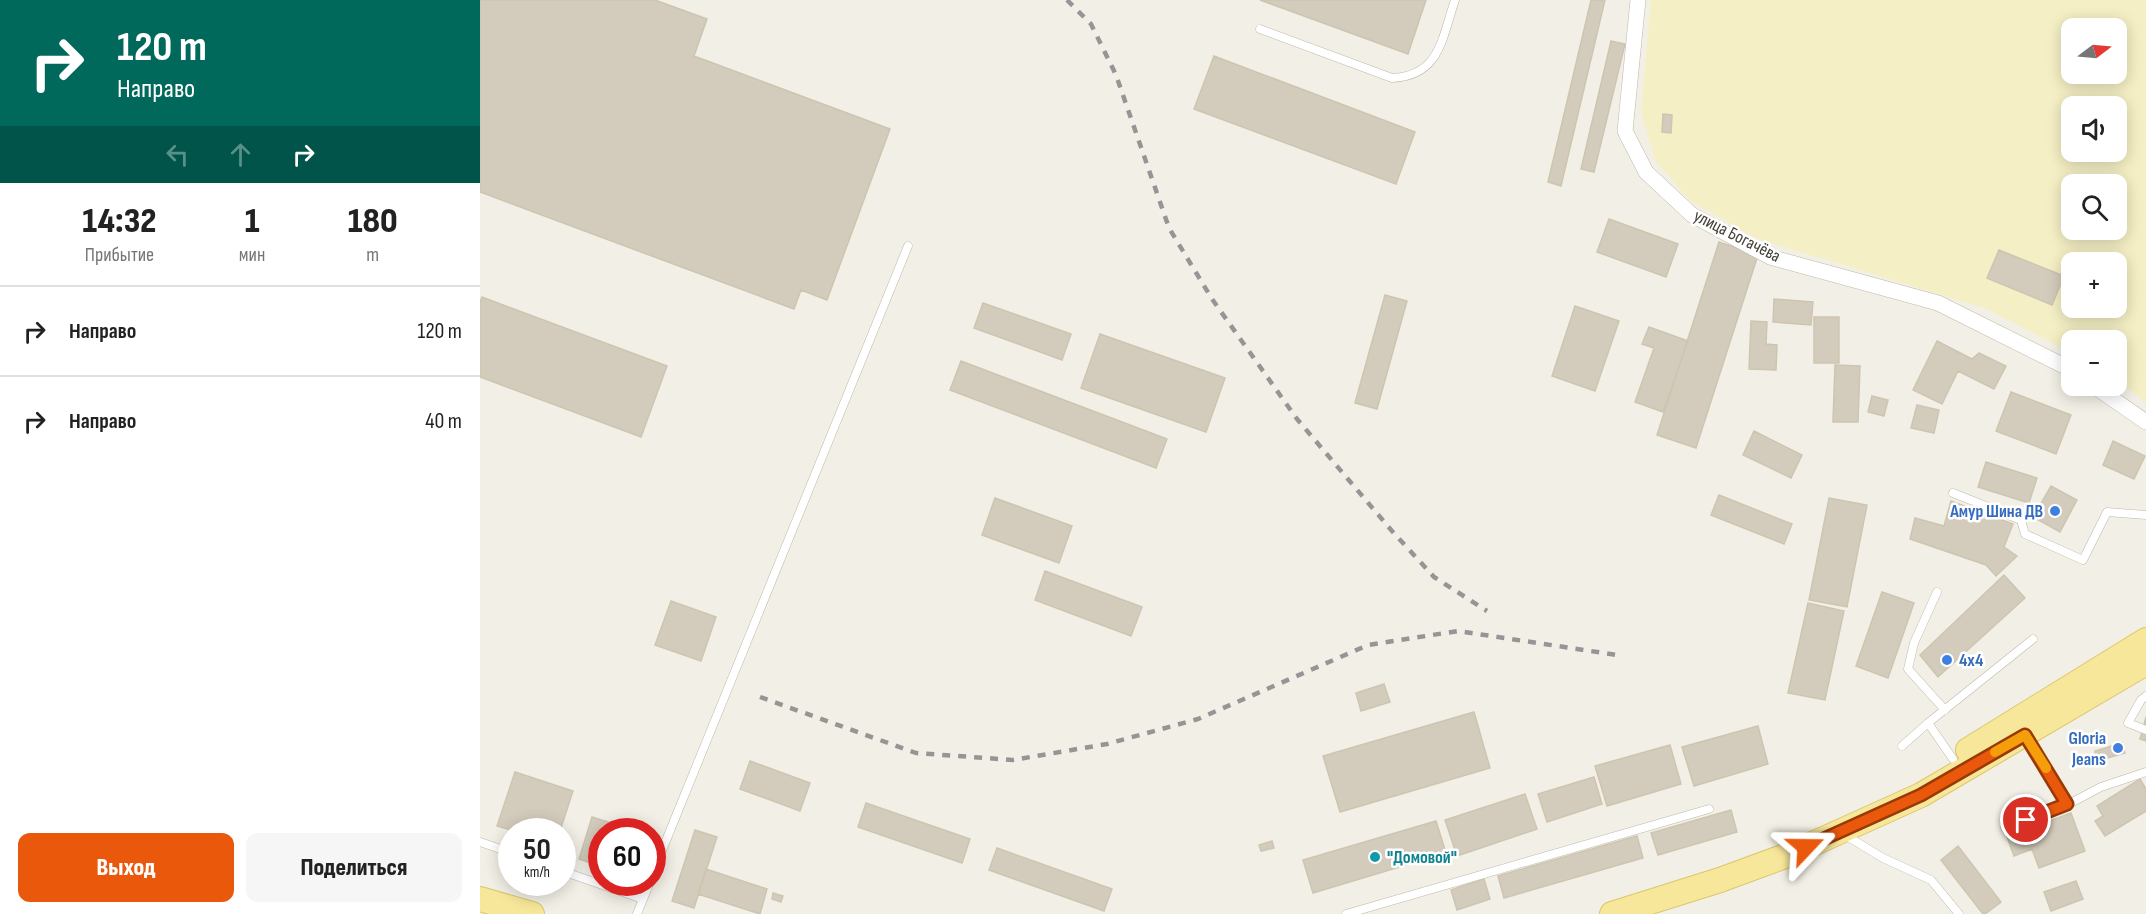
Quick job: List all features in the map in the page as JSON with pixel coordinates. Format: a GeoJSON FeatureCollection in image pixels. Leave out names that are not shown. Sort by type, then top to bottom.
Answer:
{"type":"FeatureCollection","features":[{"type":"Feature","properties":{"kind":"main road"},"geometry":{"type":"LineString","coordinates":[[1841,832],[1868,808],[1953,759],[2146,640]]}},
{"type":"Feature","properties":{"kind":"main road"},"geometry":{"type":"LineString","coordinates":[[1612,914],[1720,880],[1841,832],[1921,795],[2146,663]]}},
{"type":"Feature","properties":{"kind":"main road"},"geometry":{"type":"LineString","coordinates":[[480,899],[532,914]]}},
{"type":"Feature","properties":{"kind":"street","name":"улица Богачёва"},"geometry":{"type":"LineString","coordinates":[[1638,0],[1625,130],[1646,172],[1692,216],[1770,257],[1938,303],[2061,364]]}},
{"type":"Feature","properties":{"kind":"street"},"geometry":{"type":"LineString","coordinates":[[2108,396],[2146,422]]}},
{"type":"Feature","properties":{"kind":"lane"},"geometry":{"type":"LineString","coordinates":[[1260,29],[1392,78],[1406,77],[1418,74],[1436,56],[1455,0]]}},
{"type":"Feature","properties":{"kind":"lane"},"geometry":{"type":"LineString","coordinates":[[666,841],[908,246]]}},
{"type":"Feature","properties":{"kind":"lane"},"geometry":{"type":"LineString","coordinates":[[1953,493],[2021,520],[2025,534],[2083,560],[2107,512],[2146,515]]}},
{"type":"Feature","properties":{"kind":"lane"},"geometry":{"type":"LineString","coordinates":[[1937,592],[1914,643],[1908,669],[1945,710]]}},
{"type":"Feature","properties":{"kind":"lane"},"geometry":{"type":"LineString","coordinates":[[1902,746],[2033,639]]}},
{"type":"Feature","properties":{"kind":"lane"},"geometry":{"type":"LineString","coordinates":[[2146,696],[2141,700],[2128,723],[2146,730]]}},
{"type":"Feature","properties":{"kind":"lane"},"geometry":{"type":"LineString","coordinates":[[1928,723],[1953,759]]}},
{"type":"Feature","properties":{"kind":"lane"},"geometry":{"type":"LineString","coordinates":[[2025,735],[2067,804]]}},
{"type":"Feature","properties":{"kind":"lane"},"geometry":{"type":"LineString","coordinates":[[2005,828],[2146,772]]}},
{"type":"Feature","properties":{"kind":"lane"},"geometry":{"type":"LineString","coordinates":[[1346,914],[1709,809]]}},
{"type":"Feature","properties":{"kind":"lane"},"geometry":{"type":"LineString","coordinates":[[1841,832],[1883,858],[1931,880],[1959,914]]}},
{"type":"Feature","properties":{"kind":"lane"},"geometry":{"type":"LineString","coordinates":[[480,842],[498,848]]}},
{"type":"Feature","properties":{"kind":"lane"},"geometry":{"type":"LineString","coordinates":[[576,876],[643,899]]}},
{"type":"Feature","properties":{"kind":"lane"},"geometry":{"type":"LineString","coordinates":[[637,914],[644,896]]}},
{"type":"Feature","properties":{"kind":"sand"},"geometry":{"type":"Polygon","coordinates":[[[1651,0],[2146,0],[2146,403],[2127,387],[2127,330],[2061,330],[2061,348],[1987,309],[1755,238],[1689,200],[1655,160],[1641,112],[1651,0]]]}},
{"type":"Feature","properties":{"kind":"building"},"geometry":{"type":"Polygon","coordinates":[[[480,0],[655,0],[707,19],[694,56],[890,129],[827,300],[801,290],[794,309],[480,192],[480,0]]]}},
{"type":"Feature","properties":{"kind":"building"},"geometry":{"type":"Polygon","coordinates":[[[1260,0],[1426,0],[1408,54],[1260,0]]]}},
{"type":"Feature","properties":{"kind":"building"},"geometry":{"type":"Polygon","coordinates":[[[1591,0],[1605,0],[1561,186],[1548,182],[1591,0]]]}},
{"type":"Feature","properties":{"kind":"building"},"geometry":{"type":"Polygon","coordinates":[[[1611,41],[1625,44],[1594,172],[1581,169],[1611,41]]]}},
{"type":"Feature","properties":{"kind":"building"},"geometry":{"type":"Polygon","coordinates":[[[1214,56],[1415,132],[1396,184],[1194,109],[1214,56]]]}},
{"type":"Feature","properties":{"kind":"building"},"geometry":{"type":"Polygon","coordinates":[[[1663,114],[1672,115],[1671,133],[1662,132],[1663,114]]]}},
{"type":"Feature","properties":{"kind":"building"},"geometry":{"type":"Polygon","coordinates":[[[1609,219],[1678,244],[1666,277],[1597,252],[1609,219]]]}},
{"type":"Feature","properties":{"kind":"building"},"geometry":{"type":"Polygon","coordinates":[[[1719,242],[1758,255],[1696,448],[1657,435],[1719,242]]]}},
{"type":"Feature","properties":{"kind":"building"},"geometry":{"type":"Polygon","coordinates":[[[1999,250],[2061,275],[2061,283],[2052,305],[1987,278],[1999,250]]]}},
{"type":"Feature","properties":{"kind":"building"},"geometry":{"type":"Polygon","coordinates":[[[1385,295],[1407,301],[1377,409],[1355,403],[1385,295]]]}},
{"type":"Feature","properties":{"kind":"building"},"geometry":{"type":"Polygon","coordinates":[[[482,297],[667,366],[641,437],[480,377],[480,302],[482,297]]]}},
{"type":"Feature","properties":{"kind":"building"},"geometry":{"type":"Polygon","coordinates":[[[1774,299],[1813,302],[1811,325],[1773,322],[1774,299]]]}},
{"type":"Feature","properties":{"kind":"building"},"geometry":{"type":"Polygon","coordinates":[[[983,303],[1071,334],[1062,360],[974,328],[983,303]]]}},
{"type":"Feature","properties":{"kind":"building"},"geometry":{"type":"Polygon","coordinates":[[[1575,306],[1619,321],[1595,391],[1552,376],[1575,306]]]}},
{"type":"Feature","properties":{"kind":"building"},"geometry":{"type":"Polygon","coordinates":[[[1814,317],[1839,317],[1839,363],[1814,363],[1814,317]]]}},
{"type":"Feature","properties":{"kind":"building"},"geometry":{"type":"Polygon","coordinates":[[[1751,321],[1767,322],[1766,344],[1777,345],[1776,370],[1749,369],[1751,321]]]}},
{"type":"Feature","properties":{"kind":"building"},"geometry":{"type":"Polygon","coordinates":[[[1649,327],[1688,341],[1663,412],[1635,402],[1654,348],[1642,344],[1649,327]]]}},
{"type":"Feature","properties":{"kind":"building"},"geometry":{"type":"Polygon","coordinates":[[[1100,334],[1225,378],[1206,432],[1081,388],[1100,334]]]}},
{"type":"Feature","properties":{"kind":"building"},"geometry":{"type":"Polygon","coordinates":[[[1937,341],[1972,359],[1979,353],[2006,366],[1994,389],[1958,371],[1942,404],[1913,390],[1937,341]]]}},
{"type":"Feature","properties":{"kind":"building"},"geometry":{"type":"Polygon","coordinates":[[[961,361],[1167,439],[1156,468],[950,390],[961,361]]]}},
{"type":"Feature","properties":{"kind":"building"},"geometry":{"type":"Polygon","coordinates":[[[1835,365],[1860,366],[1858,422],[1833,422],[1835,365]]]}},
{"type":"Feature","properties":{"kind":"building"},"geometry":{"type":"Polygon","coordinates":[[[2011,392],[2071,415],[2056,454],[1996,431],[2011,392]]]}},
{"type":"Feature","properties":{"kind":"building"},"geometry":{"type":"Polygon","coordinates":[[[1872,396],[1888,400],[1884,416],[1868,412],[1872,396]]]}},
{"type":"Feature","properties":{"kind":"building"},"geometry":{"type":"Polygon","coordinates":[[[1917,405],[1939,410],[1934,433],[1911,428],[1917,405]]]}},
{"type":"Feature","properties":{"kind":"building"},"geometry":{"type":"Polygon","coordinates":[[[1754,431],[1802,455],[1791,478],[1743,455],[1754,431]]]}},
{"type":"Feature","properties":{"kind":"building"},"geometry":{"type":"Polygon","coordinates":[[[2113,441],[2145,456],[2134,479],[2103,465],[2113,441]]]}},
{"type":"Feature","properties":{"kind":"building"},"geometry":{"type":"Polygon","coordinates":[[[1986,462],[2037,478],[2029,503],[1978,487],[1986,462]]]}},
{"type":"Feature","properties":{"kind":"building"},"geometry":{"type":"Polygon","coordinates":[[[2051,486],[2077,500],[2060,532],[2033,517],[2051,486]]]}},
{"type":"Feature","properties":{"kind":"building"},"geometry":{"type":"Polygon","coordinates":[[[1719,495],[1792,524],[1784,544],[1711,515],[1719,495]]]}},
{"type":"Feature","properties":{"kind":"building"},"geometry":{"type":"Polygon","coordinates":[[[995,498],[1072,526],[1059,563],[982,535],[995,498]]]}},
{"type":"Feature","properties":{"kind":"building"},"geometry":{"type":"Polygon","coordinates":[[[1829,498],[1867,505],[1847,607],[1809,600],[1829,498]]]}},
{"type":"Feature","properties":{"kind":"building"},"geometry":{"type":"Polygon","coordinates":[[[1951,501],[2013,524],[2004,547],[2017,556],[1996,576],[1986,565],[1910,539],[1915,518],[1944,526],[1951,501]]]}},
{"type":"Feature","properties":{"kind":"building"},"geometry":{"type":"Polygon","coordinates":[[[1045,571],[1142,607],[1131,636],[1035,600],[1045,571]]]}},
{"type":"Feature","properties":{"kind":"building"},"geometry":{"type":"Polygon","coordinates":[[[2004,575],[2025,598],[1938,677],[1920,655],[2004,575]]]}},
{"type":"Feature","properties":{"kind":"building"},"geometry":{"type":"Polygon","coordinates":[[[1882,592],[1914,603],[1888,678],[1856,666],[1882,592]]]}},
{"type":"Feature","properties":{"kind":"building"},"geometry":{"type":"Polygon","coordinates":[[[671,601],[716,617],[701,661],[655,645],[671,601]]]}},
{"type":"Feature","properties":{"kind":"building"},"geometry":{"type":"Polygon","coordinates":[[[1808,603],[1844,611],[1825,700],[1788,693],[1808,603]]]}},
{"type":"Feature","properties":{"kind":"building"},"geometry":{"type":"Polygon","coordinates":[[[1384,684],[1390,702],[1361,711],[1356,693],[1384,684]]]}},
{"type":"Feature","properties":{"kind":"building"},"geometry":{"type":"Polygon","coordinates":[[[1474,712],[1490,768],[1340,812],[1323,756],[1474,712]]]}},
{"type":"Feature","properties":{"kind":"building"},"geometry":{"type":"Polygon","coordinates":[[[2146,717],[2146,741],[2140,739],[2146,717]]]}},
{"type":"Feature","properties":{"kind":"building"},"geometry":{"type":"Polygon","coordinates":[[[1758,726],[1768,764],[1694,786],[1682,747],[1758,726]]]}},
{"type":"Feature","properties":{"kind":"building"},"geometry":{"type":"Polygon","coordinates":[[[2122,743],[2125,753],[2097,761],[2095,751],[2122,743]]]}},
{"type":"Feature","properties":{"kind":"building"},"geometry":{"type":"Polygon","coordinates":[[[1670,745],[1681,784],[1607,806],[1595,766],[1670,745]]]}},
{"type":"Feature","properties":{"kind":"building"},"geometry":{"type":"Polygon","coordinates":[[[750,761],[810,783],[800,811],[740,789],[750,761]]]}},
{"type":"Feature","properties":{"kind":"building"},"geometry":{"type":"Polygon","coordinates":[[[515,772],[573,791],[564,818],[500,818],[515,772]]]}},
{"type":"Feature","properties":{"kind":"building"},"geometry":{"type":"Polygon","coordinates":[[[1594,777],[1602,804],[1547,822],[1538,794],[1594,777]]]}},
{"type":"Feature","properties":{"kind":"building"},"geometry":{"type":"Polygon","coordinates":[[[2140,779],[2146,789],[2146,811],[2105,836],[2095,821],[2103,816],[2097,806],[2140,779]]]}},
{"type":"Feature","properties":{"kind":"building"},"geometry":{"type":"Polygon","coordinates":[[[1525,794],[1537,829],[1457,856],[1445,820],[1525,794]]]}},
{"type":"Feature","properties":{"kind":"building"},"geometry":{"type":"Polygon","coordinates":[[[866,803],[970,839],[962,863],[858,827],[866,803]]]}},
{"type":"Feature","properties":{"kind":"building"},"geometry":{"type":"Polygon","coordinates":[[[1731,810],[1737,832],[1658,855],[1651,833],[1731,810]]]}},
{"type":"Feature","properties":{"kind":"building"},"geometry":{"type":"Polygon","coordinates":[[[2071,813],[2085,851],[2039,868],[2032,849],[2014,856],[2007,837],[2071,813]]]}},
{"type":"Feature","properties":{"kind":"building","name":"\"Домовой\""},"geometry":{"type":"Polygon","coordinates":[[[1436,821],[1446,853],[1313,893],[1303,860],[1436,821]]]}},
{"type":"Feature","properties":{"kind":"building"},"geometry":{"type":"Polygon","coordinates":[[[588,830],[588,862],[579,859],[588,830]]]}},
{"type":"Feature","properties":{"kind":"building"},"geometry":{"type":"Polygon","coordinates":[[[695,830],[717,837],[694,908],[672,901],[695,830]]]}},
{"type":"Feature","properties":{"kind":"building"},"geometry":{"type":"Polygon","coordinates":[[[1637,836],[1643,858],[1504,898],[1498,876],[1637,836]]]}},
{"type":"Feature","properties":{"kind":"building"},"geometry":{"type":"Polygon","coordinates":[[[1272,841],[1274,848],[1261,851],[1259,845],[1272,841]]]}},
{"type":"Feature","properties":{"kind":"building"},"geometry":{"type":"Polygon","coordinates":[[[1958,846],[2001,902],[1985,914],[1941,860],[1958,846]]]}},
{"type":"Feature","properties":{"kind":"building"},"geometry":{"type":"Polygon","coordinates":[[[997,848],[1112,889],[1104,911],[989,870],[997,848]]]}},
{"type":"Feature","properties":{"kind":"building"},"geometry":{"type":"Polygon","coordinates":[[[706,869],[767,889],[760,914],[698,894],[706,869]]]}},
{"type":"Feature","properties":{"kind":"building"},"geometry":{"type":"Polygon","coordinates":[[[1484,879],[1490,899],[1457,910],[1451,890],[1484,879]]]}},
{"type":"Feature","properties":{"kind":"building"},"geometry":{"type":"Polygon","coordinates":[[[2076,881],[2083,899],[2051,911],[2044,892],[2076,881]]]}},
{"type":"Feature","properties":{"kind":"building"},"geometry":{"type":"Polygon","coordinates":[[[773,893],[783,896],[781,902],[772,899],[773,893]]]}},
{"type":"Feature","properties":{"kind":"railway"},"geometry":{"type":"LineString","coordinates":[[1067,0],[1091,24],[1116,75],[1169,228],[1212,299],[1297,419],[1392,531],[1434,577],[1487,611]]}},
{"type":"Feature","properties":{"kind":"railway"},"geometry":{"type":"LineString","coordinates":[[760,697],[916,753],[1013,760],[1107,744],[1198,719],[1368,645],[1458,631],[1617,655]]}},
{"type":"Feature","properties":{"kind":"slow traffic"},"geometry":{"type":"LineString","coordinates":[[1995,752],[2025,735],[2046,768]]}},
{"type":"Feature","properties":{"kind":"place","name":"Амур Шина ДВ"},"geometry":{"type":"Point","coordinates":[2055,511]}},
{"type":"Feature","properties":{"kind":"place","name":"4х4"},"geometry":{"type":"Point","coordinates":[1947,660]}},
{"type":"Feature","properties":{"kind":"place","name":"Gloria Jeans"},"geometry":{"type":"Point","coordinates":[2118,748]}},
{"type":"Feature","properties":{"kind":"place","name":"\"Домовой\""},"geometry":{"type":"Point","coordinates":[1375,857]}},
{"type":"Feature","properties":{"kind":"route"},"geometry":{"type":"LineString","coordinates":[[1806,847],[1921,795],[2025,735],[2067,804],[2026,820]]}}]}
